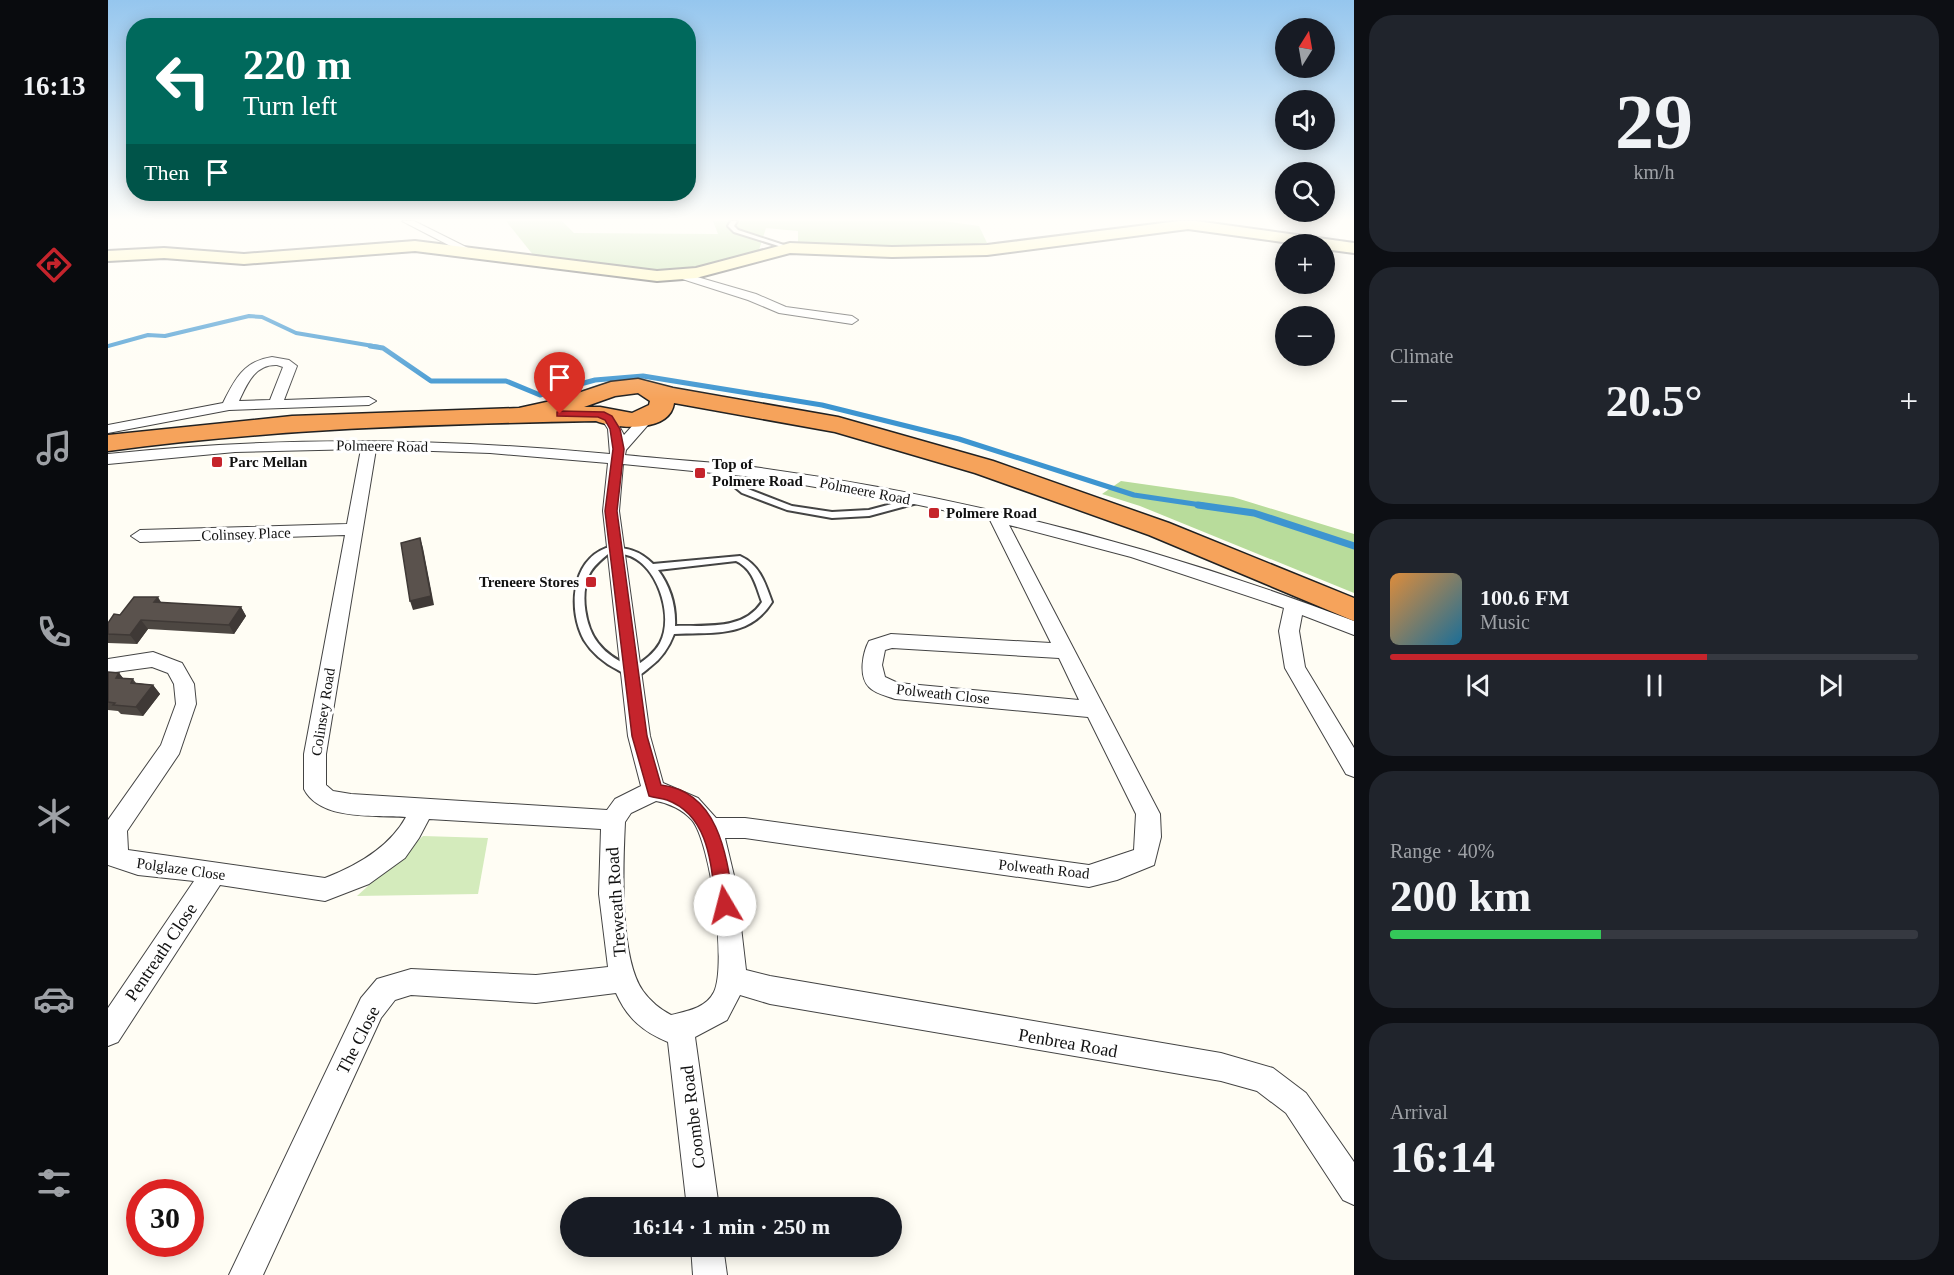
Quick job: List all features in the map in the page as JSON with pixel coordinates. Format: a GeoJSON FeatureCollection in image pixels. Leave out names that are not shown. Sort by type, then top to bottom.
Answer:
{"type":"FeatureCollection","features":[{"type":"Feature","properties":{"kind":"highway"},"geometry":{"type":"LineString","coordinates":[[603,409],[624,386],[651,389],[672,395],[838,425],[984,467],[1159,529],[1354,610]]}},
{"type":"Feature","properties":{"kind":"highway"},"geometry":{"type":"LineString","coordinates":[[651,389],[659,394],[662,400],[661,408],[651,416]]}},
{"type":"Feature","properties":{"kind":"highway"},"geometry":{"type":"LineString","coordinates":[[108,443],[245,428],[603,409],[628,421],[701,409],[783,414]]}},
{"type":"Feature","properties":{"kind":"street"},"geometry":{"type":"LineString","coordinates":[[699,280],[743,293],[783,310],[852,320]]}},
{"type":"Feature","properties":{"kind":"street"},"geometry":{"type":"LineString","coordinates":[[229,406],[247,371],[266,361],[286,363],[290,366],[276,403]]}},
{"type":"Feature","properties":{"kind":"street"},"geometry":{"type":"LineString","coordinates":[[108,429],[229,406],[369,402]]}},
{"type":"Feature","properties":{"kind":"street"},"geometry":{"type":"LineString","coordinates":[[603,409],[615,429],[617,454],[611,511],[633,673],[639,736],[654,791]]}},
{"type":"Feature","properties":{"kind":"street"},"geometry":{"type":"LineString","coordinates":[[617,454],[651,416]]}},
{"type":"Feature","properties":{"kind":"street","name":"Polmeere Road"},"geometry":{"type":"LineString","coordinates":[[108,459],[251,445],[369,445],[617,454],[718,469],[771,474],[918,500],[1105,543],[1202,573],[1354,628]]}},
{"type":"Feature","properties":{"kind":"street","name":"Colinsey Road"},"geometry":{"type":"LineString","coordinates":[[369,445],[315,754],[315,789],[327,799],[351,804],[613,820]]}},
{"type":"Feature","properties":{"kind":"street","name":"Polweath Road"},"geometry":{"type":"LineString","coordinates":[[709,828],[745,828],[1089,876],[1117,869],[1145,857],[1149,837],[1148,814],[997,517]]}},
{"type":"Feature","properties":{"kind":"street","name":"Colinsey Place"},"geometry":{"type":"LineString","coordinates":[[140,536],[353,529]]}},
{"type":"Feature","properties":{"kind":"street"},"geometry":{"type":"LineString","coordinates":[[1294,605],[1289,631],[1295,668],[1354,768]]}},
{"type":"Feature","properties":{"kind":"street","name":"Polweath Close"},"geometry":{"type":"LineString","coordinates":[[1064,651],[891,641],[876,646],[872,665],[876,682],[895,691],[1094,709]]}},
{"type":"Feature","properties":{"kind":"street","name":"Polglaze Close"},"geometry":{"type":"LineString","coordinates":[[108,666],[153,659],[175,668],[184,684],[186,705],[171,748],[115,829],[116,857],[138,864],[325,890],[360,876],[396,850],[411,831],[422,810]]}},
{"type":"Feature","properties":{"kind":"street"},"geometry":{"type":"LineString","coordinates":[[613,820],[623,806],[654,791],[668,793],[684,801],[700,813],[709,828],[719,860],[733,963],[732,979],[721,1009],[706,1021],[681,1027]]}},
{"type":"Feature","properties":{"kind":"street","name":"Treweath Road"},"geometry":{"type":"LineString","coordinates":[[613,820],[611,850],[615,945],[624,979],[645,1015],[670,1029],[681,1027]]}},
{"type":"Feature","properties":{"kind":"street","name":"Pentreath Close"},"geometry":{"type":"LineString","coordinates":[[108,1032],[214,873]]}},
{"type":"Feature","properties":{"kind":"street","name":"The Close"},"geometry":{"type":"LineString","coordinates":[[246,1275],[371,1008],[387,989],[411,982],[536,989],[624,979]]}},
{"type":"Feature","properties":{"kind":"street","name":"Penbrea Road"},"geometry":{"type":"LineString","coordinates":[[732,979],[770,990],[1221,1067],[1263,1077],[1296,1103],[1354,1189]]}},
{"type":"Feature","properties":{"kind":"street","name":"Coombe Road"},"geometry":{"type":"LineString","coordinates":[[681,1027],[702,1197]]}},
{"type":"Feature","properties":{"kind":"street"},"geometry":{"type":"LineString","coordinates":[[708,1257],[710,1275]]}},
{"type":"Feature","properties":{"kind":"lane"},"geometry":{"type":"LineString","coordinates":[[718,469],[745,491],[790,508],[832,515],[869,513],[918,500]]}},
{"type":"Feature","properties":{"kind":"lane"},"geometry":{"type":"LineString","coordinates":[[606,551],[616,551],[631,552],[652,567],[661,579],[670,618],[667,639],[659,652],[633,673],[617,665],[592,646],[581,625],[580,586],[588,568],[606,551]]}},
{"type":"Feature","properties":{"kind":"lane"},"geometry":{"type":"LineString","coordinates":[[652,567],[737,558],[749,562],[755,570],[767,602],[757,617],[732,626],[669,630]]}},
{"type":"Feature","properties":{"kind":"green space"},"geometry":{"type":"Polygon","coordinates":[[[1121,481],[1233,497],[1354,534],[1354,593],[1140,506],[1102,494],[1121,481]]]}},
{"type":"Feature","properties":{"kind":"green space"},"geometry":{"type":"Polygon","coordinates":[[[423,836],[488,838],[478,894],[357,896],[423,836]]]}},
{"type":"Feature","properties":{"kind":"building"},"geometry":{"type":"Polygon","coordinates":[[[420,538],[431,596],[410,601],[401,543],[420,538]]]}},
{"type":"Feature","properties":{"kind":"building"},"geometry":{"type":"Polygon","coordinates":[[[134,597],[158,597],[154,602],[241,607],[229,625],[141,620],[130,635],[108,634],[108,623],[114,614],[120,615],[134,597]]]}},
{"type":"Feature","properties":{"kind":"building"},"geometry":{"type":"Polygon","coordinates":[[[108,672],[119,673],[116,678],[133,679],[131,683],[153,685],[136,707],[113,705],[115,703],[108,702],[108,672]]]}},
{"type":"Feature","properties":{"kind":"waterway"},"geometry":{"type":"LineString","coordinates":[[108,346],[148,335],[165,336],[249,316],[262,317],[296,333],[379,347]]}},
{"type":"Feature","properties":{"kind":"waterway"},"geometry":{"type":"LineString","coordinates":[[370,346],[383,348],[431,381],[506,381],[540,395],[595,380],[643,376],[822,405],[959,439],[1134,495],[1208,506]]}},
{"type":"Feature","properties":{"kind":"waterway"},"geometry":{"type":"LineString","coordinates":[[1198,505],[1254,513],[1354,546]]}},
{"type":"Feature","properties":{"kind":"place","name":"Parc Mellan"},"geometry":{"type":"Point","coordinates":[217,462]}},
{"type":"Feature","properties":{"kind":"place","name":"Top of Polmere Road"},"geometry":{"type":"Point","coordinates":[700,473]}},
{"type":"Feature","properties":{"kind":"place","name":"Polmere Road"},"geometry":{"type":"Point","coordinates":[934,513]}},
{"type":"Feature","properties":{"kind":"place","name":"Treneere Stores"},"geometry":{"type":"Point","coordinates":[591,582]}},
{"type":"Feature","properties":{"kind":"route"},"geometry":{"type":"LineString","coordinates":[[560,414],[600,414],[609,418],[615,429],[618,449],[611,511],[633,673],[639,736],[654,791],[668,793],[684,801],[700,813],[709,828],[719,860],[725,905]]}}]}
